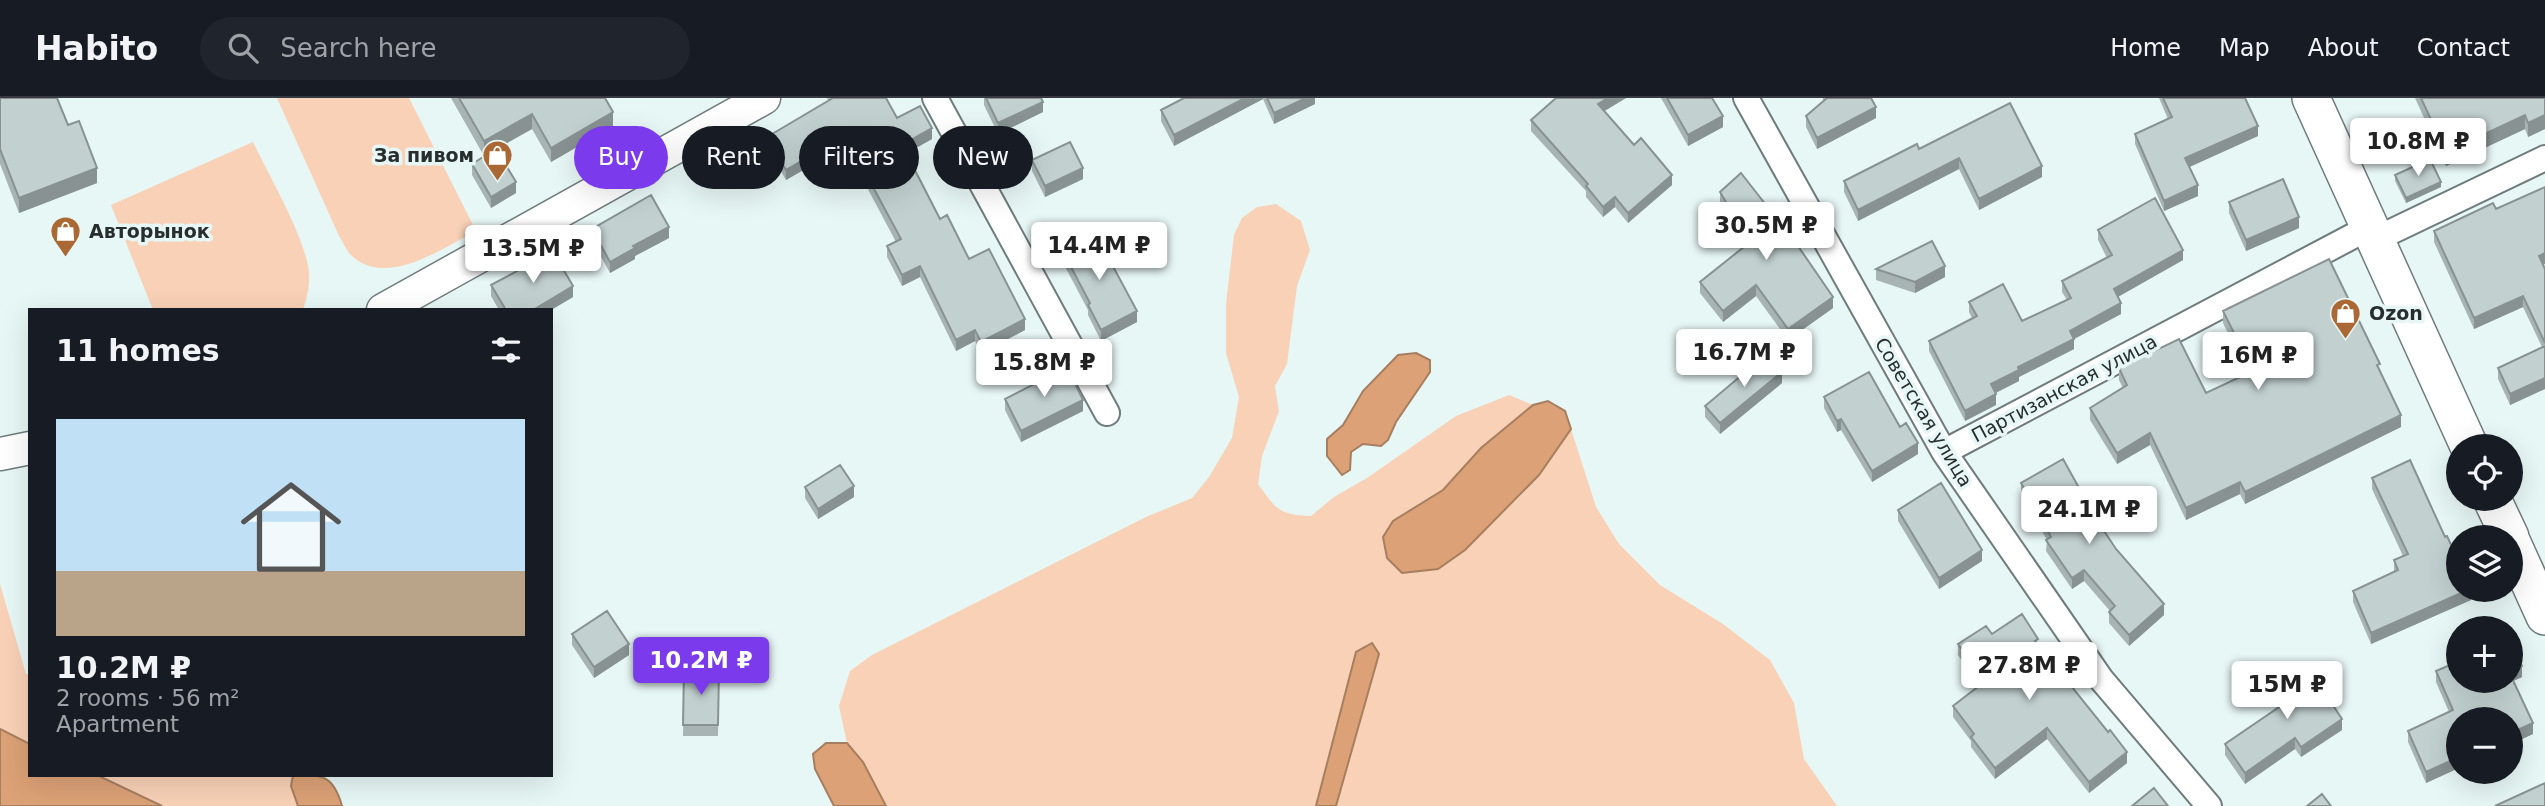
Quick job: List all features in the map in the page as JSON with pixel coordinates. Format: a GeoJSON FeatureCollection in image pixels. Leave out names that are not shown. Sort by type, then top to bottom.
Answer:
{"type":"FeatureCollection","features":[{"type":"Feature","properties":{"kind":"main road"},"geometry":{"type":"LineString","coordinates":[[2311,98],[2464,434]]}},
{"type":"Feature","properties":{"kind":"main road"},"geometry":{"type":"LineString","coordinates":[[2523,568],[2545,616]]}},
{"type":"Feature","properties":{"kind":"street"},"geometry":{"type":"LineString","coordinates":[[387,308],[764,98]]}},
{"type":"Feature","properties":{"kind":"street"},"geometry":{"type":"LineString","coordinates":[[935,98],[1107,413]]}},
{"type":"Feature","properties":{"kind":"street","name":"Советская улица"},"geometry":{"type":"LineString","coordinates":[[1746,98],[1944,452],[2101,679],[2209,806]]}},
{"type":"Feature","properties":{"kind":"street","name":"Партизанская улица"},"geometry":{"type":"LineString","coordinates":[[1944,452],[2373,233],[2545,158]]}},
{"type":"Feature","properties":{"kind":"street"},"geometry":{"type":"LineString","coordinates":[[0,454],[28,448]]}},
{"type":"Feature","properties":{"kind":"shaded area"},"geometry":{"type":"Polygon","coordinates":[[[277,98],[409,98],[476,231],[431,255],[397,267],[380,268],[365,264],[351,255],[339,236],[277,98]]]}},
{"type":"Feature","properties":{"kind":"shaded area"},"geometry":{"type":"Polygon","coordinates":[[[253,142],[294,224],[306,258],[309,282],[304,308],[152,308],[111,205],[253,142]]]}},
{"type":"Feature","properties":{"kind":"shaded area"},"geometry":{"type":"Polygon","coordinates":[[[1276,204],[1301,221],[1310,250],[1297,286],[1287,364],[1275,386],[1279,411],[1262,456],[1258,484],[1274,505],[1285,512],[1311,516],[1334,497],[1367,478],[1456,416],[1509,395],[1533,405],[1481,448],[1443,490],[1418,505],[1402,573],[1438,569],[1465,550],[1539,475],[1571,429],[1596,507],[1619,544],[1660,585],[1723,624],[1770,660],[1794,703],[1804,759],[1837,806],[1336,806],[1379,655],[1356,652],[1316,806],[886,806],[863,762],[847,743],[839,706],[850,671],[872,655],[1146,517],[1192,498],[1209,477],[1232,438],[1239,397],[1226,353],[1226,304],[1234,235],[1242,218],[1257,207],[1276,204]]]}},
{"type":"Feature","properties":{"kind":"shaded area"},"geometry":{"type":"Polygon","coordinates":[[[1416,353],[1430,360],[1430,372],[1396,422],[1388,440],[1381,446],[1363,444],[1351,452],[1350,470],[1342,475],[1327,456],[1327,439],[1343,425],[1363,391],[1398,355],[1416,353]]]}},
{"type":"Feature","properties":{"kind":"shaded area"},"geometry":{"type":"Polygon","coordinates":[[[1548,401],[1565,411],[1571,429],[1539,475],[1465,550],[1438,569],[1402,573],[1387,558],[1383,537],[1393,521],[1443,490],[1481,448],[1533,405],[1548,401]]]}},
{"type":"Feature","properties":{"kind":"shaded area"},"geometry":{"type":"Polygon","coordinates":[[[0,584],[28,674],[28,743],[0,729],[0,584]]]}},
{"type":"Feature","properties":{"kind":"shaded area"},"geometry":{"type":"Polygon","coordinates":[[[1372,643],[1379,654],[1336,806],[1316,806],[1356,652],[1372,643]]]}},
{"type":"Feature","properties":{"kind":"shaded area"},"geometry":{"type":"Polygon","coordinates":[[[0,729],[28,743],[28,777],[101,777],[162,806],[0,806],[0,729]]]}},
{"type":"Feature","properties":{"kind":"shaded area"},"geometry":{"type":"Polygon","coordinates":[[[826,743],[847,743],[863,762],[886,806],[834,806],[815,769],[813,754],[826,743]]]}},
{"type":"Feature","properties":{"kind":"shaded area"},"geometry":{"type":"Polygon","coordinates":[[[101,777],[293,777],[291,786],[298,806],[162,806],[101,777]]]}},
{"type":"Feature","properties":{"kind":"shaded area"},"geometry":{"type":"Polygon","coordinates":[[[293,777],[325,778],[335,788],[342,806],[298,806],[291,786],[293,777]]]}},
{"type":"Feature","properties":{"kind":"building"},"geometry":{"type":"Polygon","coordinates":[[[0,98],[57,98],[68,125],[79,121],[97,168],[19,198],[0,149],[0,98]]]}},
{"type":"Feature","properties":{"kind":"building"},"geometry":{"type":"Polygon","coordinates":[[[459,98],[605,98],[613,112],[589,126],[574,126],[574,135],[551,148],[532,114],[484,141],[459,98]]]}},
{"type":"Feature","properties":{"kind":"building"},"geometry":{"type":"Polygon","coordinates":[[[833,98],[886,98],[897,118],[920,106],[932,128],[919,135],[919,126],[799,126],[799,162],[786,170],[785,126],[833,98]]]}},
{"type":"Feature","properties":{"kind":"building"},"geometry":{"type":"Polygon","coordinates":[[[986,98],[1041,98],[1043,102],[998,123],[986,98]]]}},
{"type":"Feature","properties":{"kind":"building"},"geometry":{"type":"Polygon","coordinates":[[[1184,98],[1245,98],[1174,135],[1161,110],[1184,98]]]}},
{"type":"Feature","properties":{"kind":"building"},"geometry":{"type":"Polygon","coordinates":[[[1267,98],[1306,98],[1274,113],[1267,98]]]}},
{"type":"Feature","properties":{"kind":"building"},"geometry":{"type":"Polygon","coordinates":[[[1556,98],[1608,98],[1598,104],[1634,145],[1641,138],[1672,175],[1628,213],[1615,197],[1603,207],[1586,186],[1588,184],[1531,120],[1556,98]]]}},
{"type":"Feature","properties":{"kind":"building"},"geometry":{"type":"Polygon","coordinates":[[[1667,98],[1712,98],[1723,116],[1688,135],[1667,98]]]}},
{"type":"Feature","properties":{"kind":"building"},"geometry":{"type":"Polygon","coordinates":[[[1827,98],[1871,98],[1876,107],[1817,138],[1806,116],[1827,98]]]}},
{"type":"Feature","properties":{"kind":"building"},"geometry":{"type":"Polygon","coordinates":[[[2163,98],[2245,98],[2258,126],[2185,158],[2198,185],[2164,201],[2135,134],[2172,117],[2163,98]]]}},
{"type":"Feature","properties":{"kind":"building"},"geometry":{"type":"Polygon","coordinates":[[[2421,98],[2545,98],[2545,115],[2528,123],[2525,115],[2446,152],[2421,98]]]}},
{"type":"Feature","properties":{"kind":"building"},"geometry":{"type":"Polygon","coordinates":[[[2010,103],[2042,166],[1979,199],[1959,158],[1858,210],[1844,181],[1917,144],[1919,149],[2010,103]]]}},
{"type":"Feature","properties":{"kind":"building"},"geometry":{"type":"Polygon","coordinates":[[[1070,142],[1083,168],[1045,186],[1033,160],[1070,142]]]}},
{"type":"Feature","properties":{"kind":"building"},"geometry":{"type":"Polygon","coordinates":[[[496,149],[516,182],[491,197],[472,164],[496,149]]]}},
{"type":"Feature","properties":{"kind":"building"},"geometry":{"type":"Polygon","coordinates":[[[2430,159],[2441,182],[2406,198],[2395,175],[2430,159]]]}},
{"type":"Feature","properties":{"kind":"building"},"geometry":{"type":"Polygon","coordinates":[[[1741,173],[1798,246],[1833,297],[1788,329],[1756,285],[1723,311],[1700,282],[1750,242],[1720,192],[1741,173]]]}},
{"type":"Feature","properties":{"kind":"building"},"geometry":{"type":"Polygon","coordinates":[[[919,178],[940,219],[947,215],[969,259],[989,249],[1025,319],[981,342],[975,330],[956,340],[920,266],[902,275],[887,246],[901,239],[874,189],[919,189],[919,178]]]}},
{"type":"Feature","properties":{"kind":"building"},"geometry":{"type":"Polygon","coordinates":[[[2283,179],[2299,217],[2246,240],[2229,202],[2283,179]]]}},
{"type":"Feature","properties":{"kind":"building"},"geometry":{"type":"Polygon","coordinates":[[[2545,187],[2545,253],[2539,256],[2545,269],[2545,343],[2523,296],[2474,318],[2434,231],[2493,203],[2496,209],[2545,187]]]}},
{"type":"Feature","properties":{"kind":"building"},"geometry":{"type":"Polygon","coordinates":[[[651,195],[669,227],[610,262],[592,229],[651,195]]]}},
{"type":"Feature","properties":{"kind":"building"},"geometry":{"type":"Polygon","coordinates":[[[2155,198],[2183,250],[2114,289],[2121,303],[2070,331],[2074,339],[1991,384],[1996,394],[1965,411],[1929,341],[1977,316],[1969,302],[2003,284],[2022,321],[2071,298],[2062,281],[2112,255],[2098,230],[2155,198]]]}},
{"type":"Feature","properties":{"kind":"building"},"geometry":{"type":"Polygon","coordinates":[[[1095,233],[1137,311],[1101,330],[1062,250],[1095,233]]]}},
{"type":"Feature","properties":{"kind":"building"},"geometry":{"type":"Polygon","coordinates":[[[1932,241],[1945,266],[1915,282],[1876,269],[1932,241]]]}},
{"type":"Feature","properties":{"kind":"building"},"geometry":{"type":"Polygon","coordinates":[[[553,252],[573,286],[536,308],[505,308],[491,285],[553,252]]]}},
{"type":"Feature","properties":{"kind":"building"},"geometry":{"type":"Polygon","coordinates":[[[2329,259],[2380,364],[2377,365],[2401,415],[2245,492],[2240,482],[2186,508],[2150,433],[2117,453],[2090,408],[2127,385],[2119,368],[2179,339],[2206,393],[2253,371],[2223,311],[2329,259]]]}},
{"type":"Feature","properties":{"kind":"building"},"geometry":{"type":"Polygon","coordinates":[[[2545,346],[2545,378],[2510,394],[2498,368],[2545,346]]]}},
{"type":"Feature","properties":{"kind":"building"},"geometry":{"type":"Polygon","coordinates":[[[1767,354],[1782,372],[1720,423],[1705,406],[1767,354]]]}},
{"type":"Feature","properties":{"kind":"building"},"geometry":{"type":"Polygon","coordinates":[[[1067,367],[1083,400],[1021,431],[1005,399],[1067,367]]]}},
{"type":"Feature","properties":{"kind":"building"},"geometry":{"type":"Polygon","coordinates":[[[1869,372],[1900,427],[1906,423],[1918,443],[1872,471],[1841,419],[1837,421],[1824,397],[1869,372]]]}},
{"type":"Feature","properties":{"kind":"building"},"geometry":{"type":"Polygon","coordinates":[[[2063,459],[2083,495],[2081,496],[2116,549],[2164,604],[2129,635],[2109,612],[2115,606],[2084,570],[2072,578],[2046,540],[2051,537],[2021,483],[2063,459]]]}},
{"type":"Feature","properties":{"kind":"building"},"geometry":{"type":"Polygon","coordinates":[[[2410,460],[2446,536],[2446,600],[2371,633],[2353,591],[2398,570],[2394,560],[2408,554],[2372,478],[2410,460]]]}},
{"type":"Feature","properties":{"kind":"building"},"geometry":{"type":"Polygon","coordinates":[[[840,465],[854,486],[818,509],[805,487],[840,465]]]}},
{"type":"Feature","properties":{"kind":"building"},"geometry":{"type":"Polygon","coordinates":[[[1941,483],[1982,550],[1939,578],[1898,510],[1941,483]]]}},
{"type":"Feature","properties":{"kind":"building"},"geometry":{"type":"Polygon","coordinates":[[[607,611],[629,644],[594,667],[572,634],[607,611]]]}},
{"type":"Feature","properties":{"kind":"building"},"geometry":{"type":"Polygon","coordinates":[[[2022,614],[2038,639],[2035,641],[2127,752],[2089,782],[2047,728],[1995,768],[1971,737],[1974,734],[1953,706],[1984,682],[1958,644],[1986,626],[1992,634],[2022,614]]]}},
{"type":"Feature","properties":{"kind":"building"},"geometry":{"type":"Polygon","coordinates":[[[2305,663],[2342,719],[2301,747],[2295,738],[2245,773],[2225,744],[2291,699],[2279,681],[2305,663]]]}},
{"type":"Feature","properties":{"kind":"building"},"geometry":{"type":"Polygon","coordinates":[[[2446,667],[2446,693],[2519,693],[2533,723],[2523,728],[2523,707],[2452,707],[2436,671],[2446,667]]]}},
{"type":"Feature","properties":{"kind":"building"},"geometry":{"type":"Polygon","coordinates":[[[684,669],[719,669],[718,725],[683,725],[684,669]]]}},
{"type":"Feature","properties":{"kind":"building"},"geometry":{"type":"Polygon","coordinates":[[[2446,713],[2446,763],[2426,772],[2408,731],[2446,713]]]}},
{"type":"Feature","properties":{"kind":"building"},"geometry":{"type":"Polygon","coordinates":[[[2545,783],[2545,806],[2495,806],[2545,783]]]}},
{"type":"Feature","properties":{"kind":"building"},"geometry":{"type":"Polygon","coordinates":[[[2154,788],[2168,806],[2132,806],[2154,788]]]}},
{"type":"Feature","properties":{"kind":"building"},"geometry":{"type":"Polygon","coordinates":[[[2322,794],[2331,806],[2307,806],[2322,794]]]}},
{"type":"Feature","properties":{"kind":"place","name":"За пивом"},"geometry":{"type":"Point","coordinates":[497,182]}},
{"type":"Feature","properties":{"kind":"place","name":"Авторынок"},"geometry":{"type":"Point","coordinates":[66,258]}},
{"type":"Feature","properties":{"kind":"place","name":"Ozon"},"geometry":{"type":"Point","coordinates":[2346,340]}}]}
